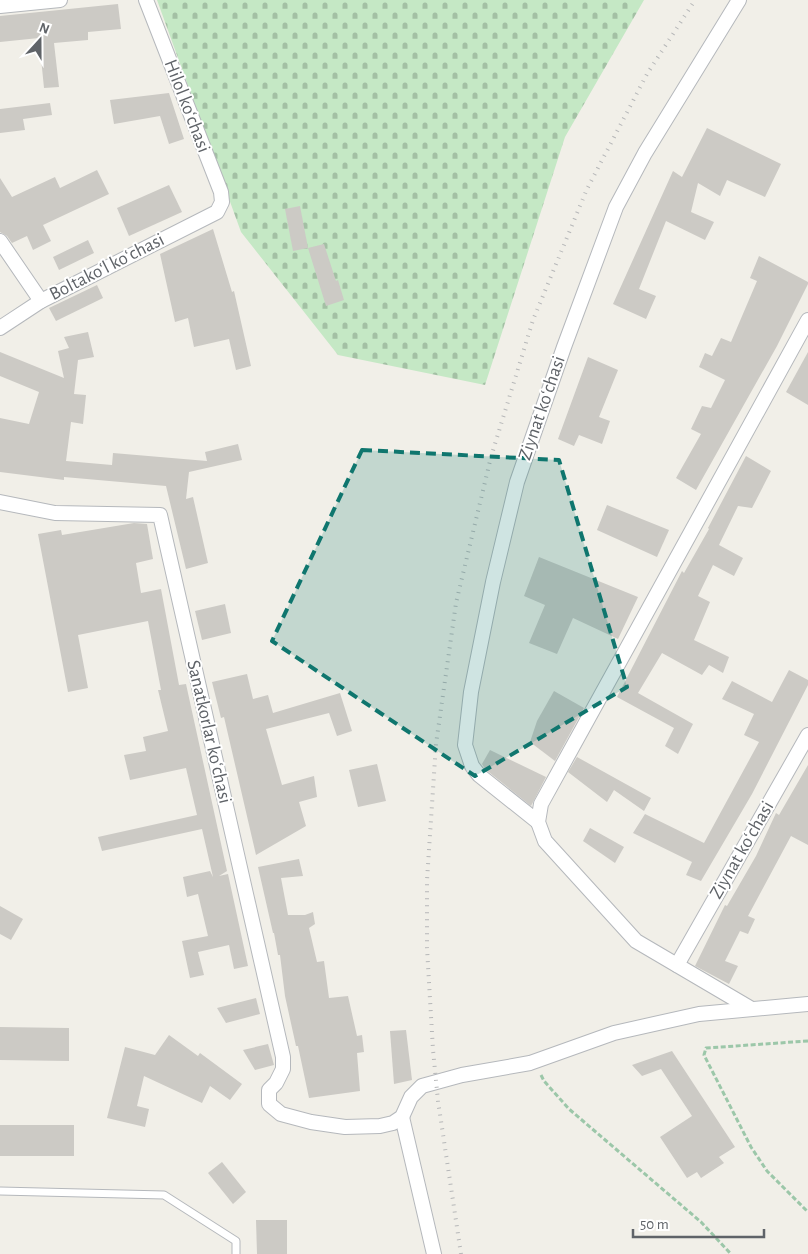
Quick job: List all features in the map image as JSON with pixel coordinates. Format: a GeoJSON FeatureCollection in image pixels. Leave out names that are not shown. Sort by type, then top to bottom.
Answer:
{"type":"FeatureCollection","features":[{"type":"Feature","properties":{"kind":"street"},"geometry":{"type":"LineString","coordinates":[[0,6],[60,0]]}},
{"type":"Feature","properties":{"kind":"street","name":"Hilol koʻchasi"},"geometry":{"type":"LineString","coordinates":[[146,0],[221,192],[222,202],[217,212]]}},
{"type":"Feature","properties":{"kind":"street","name":"Ziynat koʻchasi"},"geometry":{"type":"LineString","coordinates":[[739,0],[645,153],[616,207],[564,347],[517,482],[471,692],[465,745],[472,766],[479,775],[538,822],[545,841],[636,941],[750,1008]]}},
{"type":"Feature","properties":{"kind":"street","name":"Boltakoʻl koʻchasi"},"geometry":{"type":"LineString","coordinates":[[0,328],[40,301],[217,212]]}},
{"type":"Feature","properties":{"kind":"street"},"geometry":{"type":"LineString","coordinates":[[0,241],[40,301]]}},
{"type":"Feature","properties":{"kind":"street"},"geometry":{"type":"LineString","coordinates":[[538,822],[541,804],[808,320]]}},
{"type":"Feature","properties":{"kind":"street","name":"Sanatkorlar koʻchasi"},"geometry":{"type":"LineString","coordinates":[[0,502],[55,513],[160,515],[283,1057],[283,1069],[276,1083],[269,1090],[269,1104],[281,1114],[311,1122],[345,1127],[380,1126],[393,1123],[402,1117]]}},
{"type":"Feature","properties":{"kind":"street","name":"Ziynat koʻchasi"},"geometry":{"type":"LineString","coordinates":[[677,965],[808,735]]}},
{"type":"Feature","properties":{"kind":"street"},"geometry":{"type":"LineString","coordinates":[[434,1254],[402,1117],[411,1097],[422,1086],[462,1075],[530,1063],[614,1033],[699,1014],[808,1004]]}},
{"type":"Feature","properties":{"kind":"lane"},"geometry":{"type":"LineString","coordinates":[[0,1191],[164,1195],[236,1241],[236,1254]]}},
{"type":"Feature","properties":{"kind":"path"},"geometry":{"type":"LineString","coordinates":[[808,1041],[706,1048],[704,1055],[751,1147],[767,1171],[808,1212]]}},
{"type":"Feature","properties":{"kind":"path"},"geometry":{"type":"LineString","coordinates":[[536,1060],[544,1081],[569,1108],[702,1222],[731,1254]]}},
{"type":"Feature","properties":{"kind":"highlighted area"},"geometry":{"type":"Polygon","coordinates":[[[362,450],[559,460],[627,687],[475,776],[272,641],[362,450]]]}},
{"type":"Feature","properties":{"kind":"green space"},"geometry":{"type":"Polygon","coordinates":[[[157,0],[644,0],[565,137],[485,385],[338,355],[241,232],[157,0]]]}},
{"type":"Feature","properties":{"kind":"building"},"geometry":{"type":"Polygon","coordinates":[[[118,4],[121,29],[88,32],[88,40],[54,43],[59,87],[44,88],[39,38],[0,42],[0,16],[118,4]]]}},
{"type":"Feature","properties":{"kind":"building"},"geometry":{"type":"Polygon","coordinates":[[[169,93],[184,139],[169,144],[160,116],[114,124],[110,100],[169,93]]]}},
{"type":"Feature","properties":{"kind":"building"},"geometry":{"type":"Polygon","coordinates":[[[50,103],[52,115],[23,119],[25,130],[0,133],[0,109],[50,103]]]}},
{"type":"Feature","properties":{"kind":"building"},"geometry":{"type":"Polygon","coordinates":[[[707,128],[781,164],[765,197],[727,180],[720,196],[698,183],[691,212],[714,222],[705,240],[666,221],[639,289],[656,296],[646,319],[613,304],[673,171],[682,177],[707,128]]]}},
{"type":"Feature","properties":{"kind":"building"},"geometry":{"type":"Polygon","coordinates":[[[97,170],[109,194],[43,225],[51,241],[33,250],[27,236],[12,243],[7,236],[0,232],[0,178],[12,197],[55,177],[60,188],[97,170]]]}},
{"type":"Feature","properties":{"kind":"building"},"geometry":{"type":"Polygon","coordinates":[[[169,185],[182,212],[129,236],[117,208],[169,185]]]}},
{"type":"Feature","properties":{"kind":"building"},"geometry":{"type":"Polygon","coordinates":[[[300,206],[308,248],[293,251],[285,209],[300,206]]]}},
{"type":"Feature","properties":{"kind":"building"},"geometry":{"type":"Polygon","coordinates":[[[213,229],[232,292],[234,291],[251,366],[236,370],[229,339],[194,347],[188,318],[175,322],[160,254],[213,229]]]}},
{"type":"Feature","properties":{"kind":"building"},"geometry":{"type":"Polygon","coordinates":[[[88,240],[94,253],[59,270],[53,257],[88,240]]]}},
{"type":"Feature","properties":{"kind":"building"},"geometry":{"type":"Polygon","coordinates":[[[324,244],[344,300],[326,306],[308,248],[324,244]]]}},
{"type":"Feature","properties":{"kind":"building"},"geometry":{"type":"Polygon","coordinates":[[[759,256],[808,282],[808,284],[777,346],[696,490],[676,478],[701,434],[691,429],[702,406],[711,408],[725,380],[699,367],[705,353],[712,356],[721,338],[731,342],[757,281],[750,278],[759,256]]]}},
{"type":"Feature","properties":{"kind":"building"},"geometry":{"type":"Polygon","coordinates":[[[97,285],[103,298],[56,321],[49,308],[97,285]]]}},
{"type":"Feature","properties":{"kind":"building"},"geometry":{"type":"Polygon","coordinates":[[[88,332],[94,357],[78,360],[74,394],[86,395],[83,424],[71,422],[66,461],[112,465],[113,453],[207,461],[205,452],[238,444],[242,460],[189,472],[186,499],[193,497],[208,563],[186,569],[166,486],[64,477],[64,480],[0,472],[0,418],[29,424],[39,392],[0,376],[0,352],[64,378],[58,351],[69,348],[64,337],[88,332]]]}},
{"type":"Feature","properties":{"kind":"building"},"geometry":{"type":"Polygon","coordinates":[[[808,352],[808,405],[786,392],[808,352]]]}},
{"type":"Feature","properties":{"kind":"building"},"geometry":{"type":"Polygon","coordinates":[[[588,357],[618,370],[599,417],[610,421],[602,444],[579,435],[574,446],[558,439],[588,357]]]}},
{"type":"Feature","properties":{"kind":"building"},"geometry":{"type":"Polygon","coordinates":[[[746,456],[771,471],[752,508],[738,506],[719,545],[743,558],[734,576],[713,565],[698,596],[710,602],[694,640],[729,657],[723,673],[709,665],[702,675],[662,653],[638,693],[693,724],[678,754],[665,746],[674,728],[617,697],[682,571],[684,573],[709,529],[746,456]]]}},
{"type":"Feature","properties":{"kind":"building"},"geometry":{"type":"Polygon","coordinates":[[[607,505],[669,530],[657,557],[597,530],[607,505]]]}},
{"type":"Feature","properties":{"kind":"building"},"geometry":{"type":"Polygon","coordinates":[[[134,523],[147,524],[153,559],[136,563],[141,593],[161,589],[179,685],[186,684],[227,871],[219,876],[228,874],[248,966],[234,969],[229,945],[198,952],[204,975],[190,978],[182,941],[208,936],[198,894],[187,897],[183,877],[210,871],[213,877],[202,829],[102,851],[98,837],[197,815],[186,768],[130,780],[124,755],[146,751],[143,737],[168,731],[158,690],[161,690],[148,621],[78,635],[88,688],[68,692],[38,534],[61,530],[62,535],[134,523]]]}},
{"type":"Feature","properties":{"kind":"building"},"geometry":{"type":"Polygon","coordinates":[[[539,557],[638,597],[618,639],[573,618],[557,654],[529,643],[545,605],[524,596],[539,557]]]}},
{"type":"Feature","properties":{"kind":"building"},"geometry":{"type":"Polygon","coordinates":[[[225,604],[231,633],[202,640],[195,611],[225,604]]]}},
{"type":"Feature","properties":{"kind":"building"},"geometry":{"type":"Polygon","coordinates":[[[789,670],[808,680],[808,685],[752,794],[701,881],[686,875],[692,862],[633,833],[645,814],[704,843],[759,742],[744,735],[754,714],[722,699],[732,681],[772,702],[789,670]]]}},
{"type":"Feature","properties":{"kind":"building"},"geometry":{"type":"Polygon","coordinates":[[[247,674],[253,699],[268,695],[273,713],[340,693],[352,731],[337,736],[329,713],[266,729],[282,785],[314,776],[317,797],[299,802],[306,826],[256,855],[224,717],[221,718],[212,682],[247,674]]]}},
{"type":"Feature","properties":{"kind":"building"},"geometry":{"type":"Polygon","coordinates":[[[554,691],[584,708],[555,761],[530,742],[537,721],[554,691]]]}},
{"type":"Feature","properties":{"kind":"building"},"geometry":{"type":"Polygon","coordinates":[[[490,750],[546,777],[531,806],[485,769],[482,764],[490,750]]]}},
{"type":"Feature","properties":{"kind":"building"},"geometry":{"type":"Polygon","coordinates":[[[577,757],[651,798],[644,811],[614,790],[607,802],[568,772],[577,757]]]}},
{"type":"Feature","properties":{"kind":"building"},"geometry":{"type":"Polygon","coordinates":[[[377,764],[386,801],[358,807],[349,770],[377,764]]]}},
{"type":"Feature","properties":{"kind":"building"},"geometry":{"type":"Polygon","coordinates":[[[808,765],[808,845],[791,836],[748,916],[755,919],[748,934],[740,931],[725,961],[738,966],[729,984],[695,966],[725,905],[727,906],[756,856],[776,813],[779,815],[808,765]]]}},
{"type":"Feature","properties":{"kind":"building"},"geometry":{"type":"Polygon","coordinates":[[[590,828],[624,847],[615,863],[583,841],[590,828]]]}},
{"type":"Feature","properties":{"kind":"building"},"geometry":{"type":"Polygon","coordinates":[[[299,859],[303,876],[281,878],[288,915],[305,915],[313,912],[315,924],[309,928],[317,962],[324,961],[329,998],[348,996],[357,1036],[362,1035],[364,1052],[357,1053],[360,1091],[309,1098],[285,996],[280,955],[278,955],[258,867],[299,859]]]}},
{"type":"Feature","properties":{"kind":"building"},"geometry":{"type":"Polygon","coordinates":[[[0,906],[23,919],[11,940],[0,934],[0,906]]]}},
{"type":"Feature","properties":{"kind":"building"},"geometry":{"type":"Polygon","coordinates":[[[256,998],[260,1014],[226,1023],[217,1008],[256,998]]]}},
{"type":"Feature","properties":{"kind":"building"},"geometry":{"type":"Polygon","coordinates":[[[0,1027],[69,1028],[69,1061],[0,1060],[0,1027]]]}},
{"type":"Feature","properties":{"kind":"building"},"geometry":{"type":"Polygon","coordinates":[[[406,1030],[412,1080],[394,1084],[390,1031],[406,1030]]]}},
{"type":"Feature","properties":{"kind":"building"},"geometry":{"type":"Polygon","coordinates":[[[169,1035],[198,1056],[200,1053],[242,1084],[230,1100],[210,1086],[202,1103],[144,1076],[137,1106],[149,1109],[145,1127],[107,1118],[125,1047],[155,1055],[169,1035]]]}},
{"type":"Feature","properties":{"kind":"building"},"geometry":{"type":"Polygon","coordinates":[[[268,1044],[274,1065],[255,1070],[243,1050],[268,1044]]]}},
{"type":"Feature","properties":{"kind":"building"},"geometry":{"type":"Polygon","coordinates":[[[672,1051],[735,1147],[719,1157],[724,1163],[701,1178],[697,1172],[687,1178],[660,1137],[692,1116],[661,1069],[642,1076],[632,1065],[672,1051]]]}},
{"type":"Feature","properties":{"kind":"building"},"geometry":{"type":"Polygon","coordinates":[[[0,1125],[74,1125],[74,1156],[0,1156],[0,1125]]]}},
{"type":"Feature","properties":{"kind":"building"},"geometry":{"type":"Polygon","coordinates":[[[222,1162],[246,1192],[233,1204],[208,1173],[222,1162]]]}},
{"type":"Feature","properties":{"kind":"building"},"geometry":{"type":"Polygon","coordinates":[[[256,1220],[287,1220],[287,1254],[257,1254],[256,1220]]]}},
{"type":"Feature","properties":{"kind":"railway"},"geometry":{"type":"LineString","coordinates":[[461,1254],[438,1101],[427,948],[427,880],[436,744],[456,603],[491,457],[533,320],[587,189],[647,74],[695,0]]}}]}
